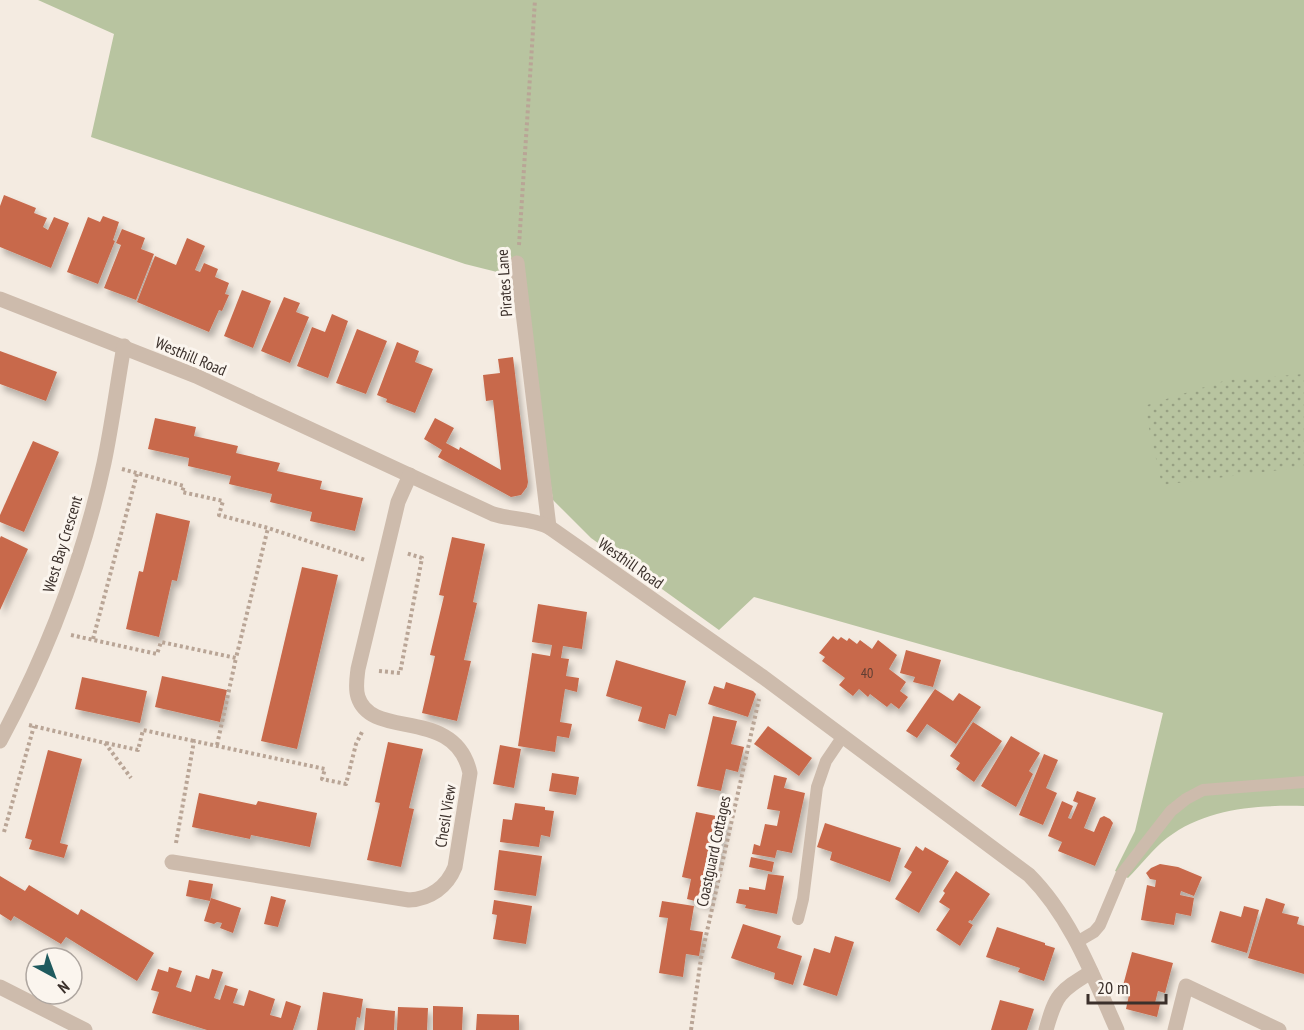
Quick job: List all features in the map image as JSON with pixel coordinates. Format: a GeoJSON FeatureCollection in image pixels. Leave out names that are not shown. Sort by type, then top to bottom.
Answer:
{"type":"FeatureCollection","features":[{"type":"Feature","properties":{"kind":"street","name":"Pirates Lane"},"geometry":{"type":"LineString","coordinates":[[517,263],[549,526]]}},
{"type":"Feature","properties":{"kind":"street","name":"Westhill Road"},"geometry":{"type":"LineString","coordinates":[[0,299],[196,376],[493,514],[505,518],[539,522],[549,526],[763,677],[1018,865],[1048,896],[1077,942],[1117,1030]]}},
{"type":"Feature","properties":{"kind":"street","name":"West Bay Crescent"},"geometry":{"type":"LineString","coordinates":[[0,741],[32,678],[81,549],[104,464],[124,346]]}},
{"type":"Feature","properties":{"kind":"street"},"geometry":{"type":"LineString","coordinates":[[371,713],[358,699],[356,689],[358,669],[398,502],[410,475]]}},
{"type":"Feature","properties":{"kind":"street","name":"Chesil View"},"geometry":{"type":"LineString","coordinates":[[172,862],[409,900],[425,898],[440,889],[455,867],[470,773],[468,766],[456,745],[441,733],[387,720],[371,713]]}},
{"type":"Feature","properties":{"kind":"street"},"geometry":{"type":"LineString","coordinates":[[1046,1030],[1053,1004],[1058,996],[1091,972]]}},
{"type":"Feature","properties":{"kind":"street"},"geometry":{"type":"LineString","coordinates":[[1175,1030],[1186,986],[1279,1030]]}},
{"type":"Feature","properties":{"kind":"street"},"geometry":{"type":"LineString","coordinates":[[0,987],[85,1030]]}},
{"type":"Feature","properties":{"kind":"lane"},"geometry":{"type":"LineString","coordinates":[[798,919],[803,899],[817,788],[826,761],[843,736]]}},
{"type":"Feature","properties":{"kind":"lane"},"geometry":{"type":"LineString","coordinates":[[1077,942],[1094,932],[1100,925],[1121,875],[1171,811],[1186,799],[1203,790],[1304,782]]}},
{"type":"Feature","properties":{"kind":"path","name":"Pirates Lane"},"geometry":{"type":"LineString","coordinates":[[517,263],[535,0]]}},
{"type":"Feature","properties":{"kind":"path"},"geometry":{"type":"LineString","coordinates":[[104,464],[184,486],[182,492],[223,501],[219,515],[268,528],[383,566]]}},
{"type":"Feature","properties":{"kind":"path"},"geometry":{"type":"LineString","coordinates":[[93,639],[137,474]]}},
{"type":"Feature","properties":{"kind":"path"},"geometry":{"type":"LineString","coordinates":[[217,745],[268,528]]}},
{"type":"Feature","properties":{"kind":"path"},"geometry":{"type":"LineString","coordinates":[[358,669],[400,673],[422,558],[388,547]]}},
{"type":"Feature","properties":{"kind":"path"},"geometry":{"type":"LineString","coordinates":[[51,631],[157,654],[161,642],[236,658]]}},
{"type":"Feature","properties":{"kind":"path","name":"Coastguard Cottages"},"geometry":{"type":"LineString","coordinates":[[691,1030],[701,958],[763,677]]}},
{"type":"Feature","properties":{"kind":"path"},"geometry":{"type":"LineString","coordinates":[[11,721],[138,750],[143,730],[325,769],[322,779],[346,784],[356,744],[371,713]]}},
{"type":"Feature","properties":{"kind":"path"},"geometry":{"type":"LineString","coordinates":[[4,832],[34,726]]}},
{"type":"Feature","properties":{"kind":"path"},"geometry":{"type":"LineString","coordinates":[[172,862],[194,741]]}},
{"type":"Feature","properties":{"kind":"path"},"geometry":{"type":"LineString","coordinates":[[105,743],[131,778]]}},
{"type":"Feature","properties":{"kind":"green space"},"geometry":{"type":"Polygon","coordinates":[[[38,0],[1304,0],[1304,806],[1268,806],[1232,810],[1198,820],[1167,838],[1128,878],[1115,871],[1135,831],[1163,713],[754,597],[719,630],[591,538],[553,500],[521,278],[465,264],[91,137],[114,34],[38,0]]]}},
{"type":"Feature","properties":{"kind":"green space"},"geometry":{"type":"Polygon","coordinates":[[[1304,374],[1304,467],[1162,485],[1144,406],[1227,380],[1304,374]]]}},
{"type":"Feature","properties":{"kind":"building"},"geometry":{"type":"Polygon","coordinates":[[[4,195],[36,208],[34,213],[47,218],[43,227],[48,230],[54,217],[69,223],[51,268],[0,247],[0,206],[4,195]]]}},
{"type":"Feature","properties":{"kind":"building"},"geometry":{"type":"Polygon","coordinates":[[[103,216],[119,222],[113,240],[115,241],[98,284],[67,272],[88,217],[100,222],[103,216]]]}},
{"type":"Feature","properties":{"kind":"building"},"geometry":{"type":"Polygon","coordinates":[[[122,229],[145,238],[141,249],[154,254],[136,300],[104,288],[121,245],[116,243],[122,229]]]}},
{"type":"Feature","properties":{"kind":"building"},"geometry":{"type":"Polygon","coordinates":[[[187,238],[205,246],[195,270],[200,272],[204,263],[218,269],[215,277],[229,283],[225,294],[229,295],[209,332],[137,302],[155,256],[176,265],[187,238]]]}},
{"type":"Feature","properties":{"kind":"building"},"geometry":{"type":"Polygon","coordinates":[[[242,290],[271,301],[253,348],[224,336],[242,290]]]}},
{"type":"Feature","properties":{"kind":"building"},"geometry":{"type":"Polygon","coordinates":[[[284,297],[300,303],[296,312],[309,317],[290,363],[261,351],[284,297]]]}},
{"type":"Feature","properties":{"kind":"building"},"geometry":{"type":"Polygon","coordinates":[[[332,314],[348,321],[328,378],[297,366],[312,327],[325,332],[332,314]]]}},
{"type":"Feature","properties":{"kind":"building"},"geometry":{"type":"Polygon","coordinates":[[[357,329],[387,341],[366,394],[336,383],[357,329]]]}},
{"type":"Feature","properties":{"kind":"building"},"geometry":{"type":"Polygon","coordinates":[[[397,342],[419,351],[415,362],[433,369],[415,413],[386,402],[387,399],[377,395],[397,342]]]}},
{"type":"Feature","properties":{"kind":"building"},"geometry":{"type":"Polygon","coordinates":[[[0,351],[57,372],[46,401],[0,384],[0,351]]]}},
{"type":"Feature","properties":{"kind":"building"},"geometry":{"type":"Polygon","coordinates":[[[513,357],[528,482],[521,495],[511,497],[438,457],[442,450],[424,439],[435,418],[454,428],[446,443],[459,450],[460,447],[501,470],[493,400],[486,401],[483,375],[500,373],[498,359],[513,357]]]}},
{"type":"Feature","properties":{"kind":"building"},"geometry":{"type":"Polygon","coordinates":[[[155,418],[196,427],[194,436],[238,446],[236,453],[280,463],[277,471],[322,481],[320,489],[363,498],[355,531],[310,521],[312,512],[270,502],[272,494],[229,484],[231,476],[188,466],[189,458],[148,449],[155,418]]]}},
{"type":"Feature","properties":{"kind":"building"},"geometry":{"type":"Polygon","coordinates":[[[33,441],[59,452],[24,532],[0,522],[0,515],[33,441]]]}},
{"type":"Feature","properties":{"kind":"building"},"geometry":{"type":"Polygon","coordinates":[[[156,513],[190,521],[177,581],[172,580],[159,637],[126,629],[139,571],[143,572],[156,513]]]}},
{"type":"Feature","properties":{"kind":"building"},"geometry":{"type":"Polygon","coordinates":[[[1,536],[28,549],[0,610],[0,538],[1,536]]]}},
{"type":"Feature","properties":{"kind":"building"},"geometry":{"type":"Polygon","coordinates":[[[452,537],[485,544],[473,602],[477,603],[464,660],[471,661],[457,721],[422,713],[435,656],[430,655],[444,596],[439,595],[452,537]]]}},
{"type":"Feature","properties":{"kind":"building"},"geometry":{"type":"Polygon","coordinates":[[[302,567],[338,575],[297,749],[261,741],[302,567]]]}},
{"type":"Feature","properties":{"kind":"building"},"geometry":{"type":"Polygon","coordinates":[[[538,604],[587,612],[582,649],[563,646],[561,658],[569,659],[566,676],[579,678],[577,692],[565,689],[560,722],[572,724],[569,738],[557,736],[555,752],[518,746],[532,653],[550,656],[552,645],[532,642],[538,604]]]}},
{"type":"Feature","properties":{"kind":"building"},"geometry":{"type":"Polygon","coordinates":[[[833,636],[838,640],[841,637],[847,641],[849,638],[857,644],[860,640],[872,649],[878,640],[897,655],[889,669],[906,682],[900,691],[908,697],[899,709],[891,703],[887,707],[870,694],[868,697],[859,689],[853,696],[839,685],[845,678],[822,661],[825,657],[819,653],[833,636]]]}},
{"type":"Feature","properties":{"kind":"building"},"geometry":{"type":"Polygon","coordinates":[[[906,650],[941,660],[933,687],[913,682],[915,677],[900,673],[906,650]]]}},
{"type":"Feature","properties":{"kind":"building"},"geometry":{"type":"Polygon","coordinates":[[[616,660],[686,681],[676,716],[669,714],[665,729],[638,721],[642,707],[606,696],[616,660]]]}},
{"type":"Feature","properties":{"kind":"building"},"geometry":{"type":"Polygon","coordinates":[[[162,676],[227,690],[220,722],[155,707],[162,676]]]}},
{"type":"Feature","properties":{"kind":"building"},"geometry":{"type":"Polygon","coordinates":[[[82,677],[147,691],[140,723],[75,709],[82,677]]]}},
{"type":"Feature","properties":{"kind":"building"},"geometry":{"type":"Polygon","coordinates":[[[726,682],[756,694],[748,717],[708,704],[714,686],[724,689],[726,682]]]}},
{"type":"Feature","properties":{"kind":"building"},"geometry":{"type":"Polygon","coordinates":[[[935,689],[953,701],[959,693],[981,707],[956,744],[927,724],[917,738],[906,731],[935,689]]]}},
{"type":"Feature","properties":{"kind":"building"},"geometry":{"type":"Polygon","coordinates":[[[713,716],[737,721],[731,744],[744,747],[738,772],[726,769],[721,791],[697,786],[713,716]]]}},
{"type":"Feature","properties":{"kind":"building"},"geometry":{"type":"Polygon","coordinates":[[[973,722],[1002,741],[974,782],[956,769],[960,763],[950,756],[973,722]]]}},
{"type":"Feature","properties":{"kind":"building"},"geometry":{"type":"Polygon","coordinates":[[[768,726],[812,758],[799,776],[754,744],[768,726]]]}},
{"type":"Feature","properties":{"kind":"building"},"geometry":{"type":"Polygon","coordinates":[[[1011,736],[1040,753],[1029,771],[1033,774],[1016,807],[981,786],[1011,736]]]}},
{"type":"Feature","properties":{"kind":"building"},"geometry":{"type":"Polygon","coordinates":[[[388,742],[423,749],[409,808],[414,809],[401,867],[367,860],[380,803],[375,802],[388,742]]]}},
{"type":"Feature","properties":{"kind":"building"},"geometry":{"type":"Polygon","coordinates":[[[500,745],[521,749],[514,788],[493,784],[500,745]]]}},
{"type":"Feature","properties":{"kind":"building"},"geometry":{"type":"Polygon","coordinates":[[[48,750],[82,759],[60,843],[68,845],[64,858],[29,849],[32,840],[25,838],[48,750]]]}},
{"type":"Feature","properties":{"kind":"building"},"geometry":{"type":"Polygon","coordinates":[[[1044,754],[1058,760],[1046,788],[1057,793],[1043,825],[1019,815],[1044,754]]]}},
{"type":"Feature","properties":{"kind":"building"},"geometry":{"type":"Polygon","coordinates":[[[552,773],[579,777],[576,795],[549,791],[552,773]]]}},
{"type":"Feature","properties":{"kind":"building"},"geometry":{"type":"Polygon","coordinates":[[[774,775],[787,778],[784,788],[805,793],[792,853],[777,850],[775,858],[752,854],[754,844],[760,846],[765,824],[777,826],[780,811],[767,809],[774,775]]]}},
{"type":"Feature","properties":{"kind":"building"},"geometry":{"type":"Polygon","coordinates":[[[1077,791],[1096,798],[1084,828],[1094,832],[1100,818],[1104,816],[1113,823],[1095,866],[1058,851],[1062,842],[1048,836],[1062,801],[1073,806],[1068,818],[1071,819],[1078,803],[1073,801],[1077,791]]]}},
{"type":"Feature","properties":{"kind":"building"},"geometry":{"type":"Polygon","coordinates":[[[199,793],[256,805],[258,801],[317,813],[310,847],[251,835],[250,839],[192,827],[199,793]]]}},
{"type":"Feature","properties":{"kind":"building"},"geometry":{"type":"Polygon","coordinates":[[[515,803],[545,807],[545,810],[554,811],[550,837],[541,835],[539,847],[500,842],[503,819],[512,820],[515,803]]]}},
{"type":"Feature","properties":{"kind":"building"},"geometry":{"type":"Polygon","coordinates":[[[696,812],[726,818],[708,904],[687,899],[691,879],[682,877],[696,812]]]}},
{"type":"Feature","properties":{"kind":"building"},"geometry":{"type":"Polygon","coordinates":[[[825,823],[901,848],[890,882],[830,860],[832,852],[817,847],[825,823]]]}},
{"type":"Feature","properties":{"kind":"building"},"geometry":{"type":"Polygon","coordinates":[[[916,846],[923,851],[925,847],[949,861],[919,913],[895,899],[912,872],[904,867],[916,846]]]}},
{"type":"Feature","properties":{"kind":"building"},"geometry":{"type":"Polygon","coordinates":[[[499,850],[542,856],[536,896],[494,890],[499,850]]]}},
{"type":"Feature","properties":{"kind":"building"},"geometry":{"type":"Polygon","coordinates":[[[751,857],[774,862],[772,872],[749,867],[751,857]]]}},
{"type":"Feature","properties":{"kind":"building"},"geometry":{"type":"Polygon","coordinates":[[[1160,864],[1178,867],[1202,877],[1194,896],[1181,891],[1180,895],[1194,898],[1191,916],[1176,913],[1174,925],[1141,920],[1147,885],[1155,887],[1156,880],[1150,879],[1146,873],[1160,864]]]}},
{"type":"Feature","properties":{"kind":"building"},"geometry":{"type":"Polygon","coordinates":[[[956,871],[990,894],[972,921],[968,922],[973,925],[960,946],[936,930],[950,909],[939,902],[956,871]]]}},
{"type":"Feature","properties":{"kind":"building"},"geometry":{"type":"Polygon","coordinates":[[[768,874],[784,876],[777,914],[745,908],[746,905],[736,903],[739,889],[749,890],[749,887],[765,890],[768,874]]]}},
{"type":"Feature","properties":{"kind":"building"},"geometry":{"type":"Polygon","coordinates":[[[0,876],[25,891],[29,885],[78,915],[81,909],[154,953],[137,981],[84,946],[66,937],[61,944],[14,916],[11,921],[0,914],[0,876]]]}},
{"type":"Feature","properties":{"kind":"building"},"geometry":{"type":"Polygon","coordinates":[[[189,880],[213,884],[210,901],[186,896],[189,880]]]}},
{"type":"Feature","properties":{"kind":"building"},"geometry":{"type":"Polygon","coordinates":[[[271,896],[286,900],[278,927],[264,924],[271,896]]]}},
{"type":"Feature","properties":{"kind":"building"},"geometry":{"type":"Polygon","coordinates":[[[211,898],[241,908],[233,933],[220,928],[222,923],[214,924],[204,921],[211,898]]]}},
{"type":"Feature","properties":{"kind":"building"},"geometry":{"type":"Polygon","coordinates":[[[1266,898],[1285,904],[1282,913],[1299,917],[1297,924],[1304,926],[1304,974],[1248,958],[1266,898]]]}},
{"type":"Feature","properties":{"kind":"building"},"geometry":{"type":"Polygon","coordinates":[[[494,900],[532,906],[526,944],[493,939],[497,915],[492,914],[494,900]]]}},
{"type":"Feature","properties":{"kind":"building"},"geometry":{"type":"Polygon","coordinates":[[[662,901],[694,906],[690,930],[703,932],[699,956],[686,954],[683,977],[659,973],[668,918],[659,917],[662,901]]]}},
{"type":"Feature","properties":{"kind":"building"},"geometry":{"type":"Polygon","coordinates":[[[1244,906],[1259,910],[1247,953],[1211,942],[1220,911],[1241,917],[1244,906]]]}},
{"type":"Feature","properties":{"kind":"building"},"geometry":{"type":"Polygon","coordinates":[[[743,924],[781,936],[777,948],[802,956],[793,985],[774,979],[775,973],[731,958],[743,924]]]}},
{"type":"Feature","properties":{"kind":"building"},"geometry":{"type":"Polygon","coordinates":[[[997,927],[1055,948],[1044,981],[1018,972],[1020,968],[986,957],[997,927]]]}},
{"type":"Feature","properties":{"kind":"building"},"geometry":{"type":"Polygon","coordinates":[[[835,936],[854,942],[837,996],[803,985],[814,948],[830,953],[835,936]]]}},
{"type":"Feature","properties":{"kind":"building"},"geometry":{"type":"Polygon","coordinates":[[[1132,952],[1173,963],[1165,993],[1158,991],[1155,1003],[1160,1004],[1157,1017],[1126,1009],[1129,995],[1121,993],[1132,952]]]}},
{"type":"Feature","properties":{"kind":"building"},"geometry":{"type":"Polygon","coordinates":[[[169,967],[182,971],[176,987],[191,992],[196,975],[209,979],[212,969],[223,972],[214,998],[220,1000],[225,985],[238,989],[233,1003],[244,1006],[249,990],[275,999],[270,1015],[281,1018],[286,1001],[301,1006],[293,1030],[207,1030],[152,1013],[159,992],[151,990],[158,969],[168,972],[169,967]]]}},
{"type":"Feature","properties":{"kind":"building"},"geometry":{"type":"Polygon","coordinates":[[[323,992],[363,999],[360,1018],[357,1017],[355,1030],[317,1030],[323,992]]]}},
{"type":"Feature","properties":{"kind":"building"},"geometry":{"type":"Polygon","coordinates":[[[1000,1000],[1034,1009],[1027,1030],[991,1030],[1000,1000]]]}},
{"type":"Feature","properties":{"kind":"building"},"geometry":{"type":"Polygon","coordinates":[[[433,1006],[463,1007],[462,1030],[433,1030],[433,1006]]]}},
{"type":"Feature","properties":{"kind":"building"},"geometry":{"type":"Polygon","coordinates":[[[398,1007],[428,1008],[427,1030],[397,1030],[398,1007]]]}},
{"type":"Feature","properties":{"kind":"building"},"geometry":{"type":"Polygon","coordinates":[[[366,1008],[395,1011],[394,1030],[364,1030],[366,1008]]]}},
{"type":"Feature","properties":{"kind":"building"},"geometry":{"type":"Polygon","coordinates":[[[477,1014],[519,1015],[519,1030],[476,1030],[477,1014]]]}}]}
